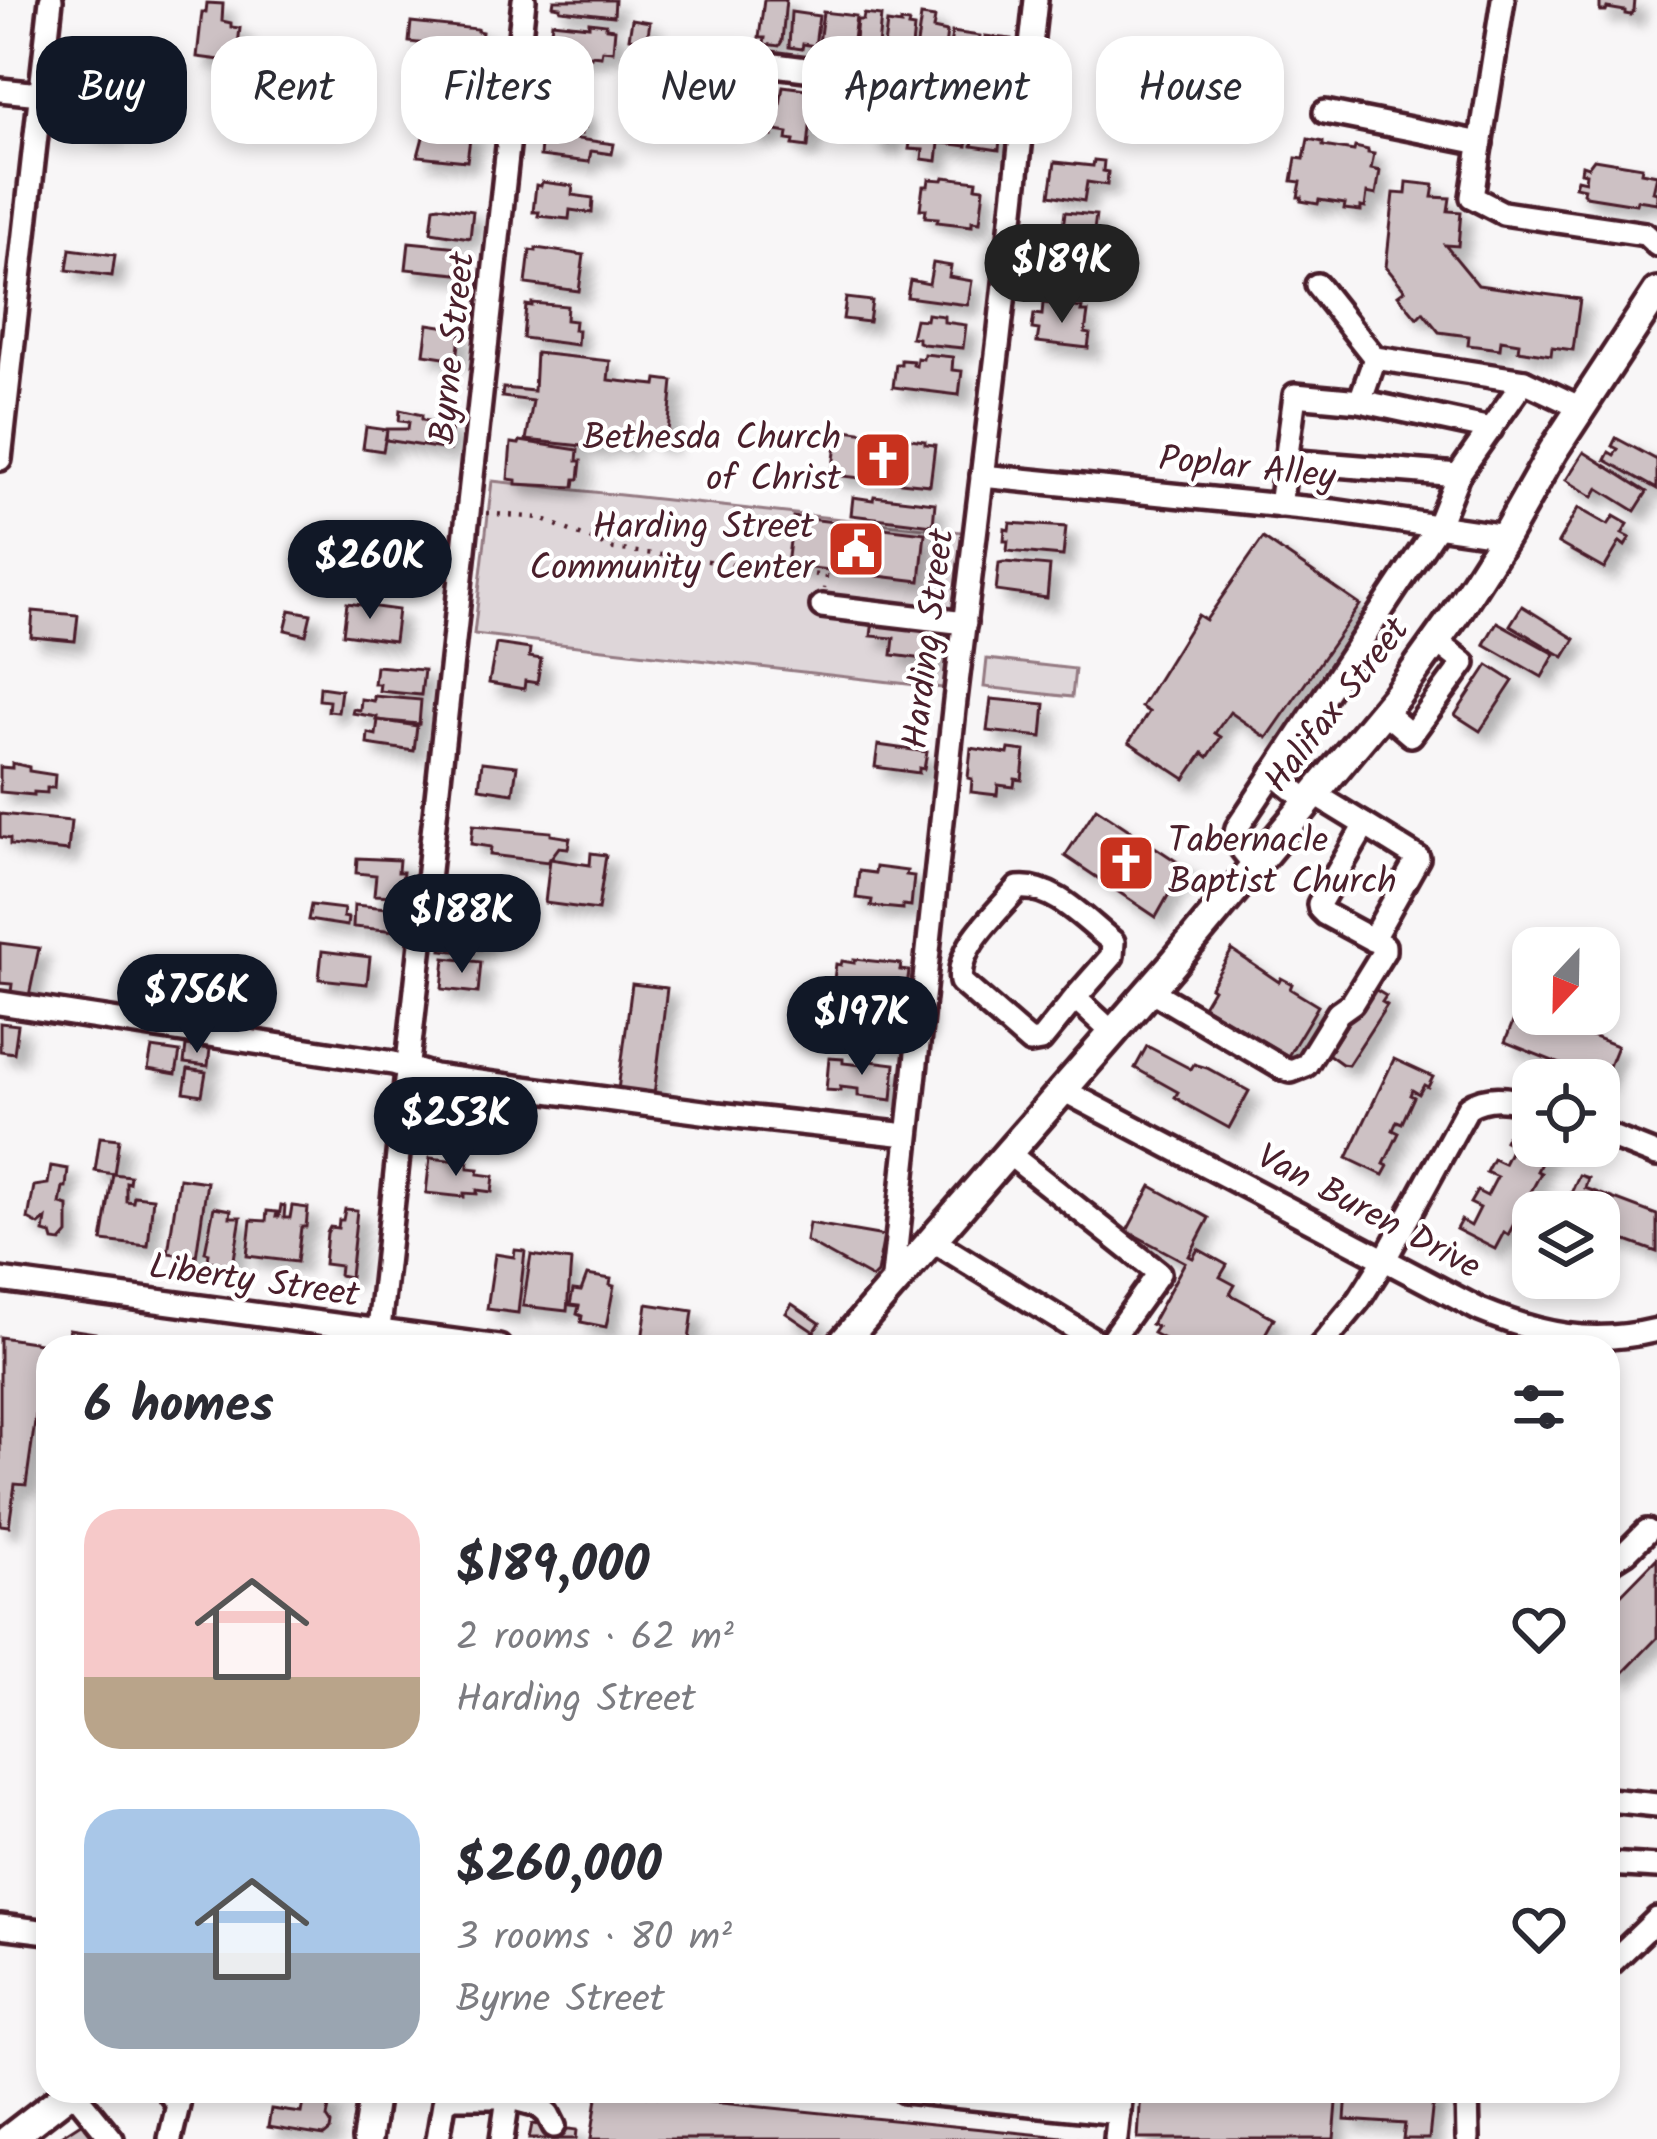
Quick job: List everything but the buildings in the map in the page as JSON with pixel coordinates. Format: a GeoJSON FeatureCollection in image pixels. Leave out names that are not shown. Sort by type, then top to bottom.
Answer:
{"type":"FeatureCollection","features":[{"type":"Feature","properties":{"kind":"main road","name":"Halifax Street"},"geometry":{"type":"LineString","coordinates":[[849,1335],[1384,712],[1436,641],[1657,292]]}},
{"type":"Feature","properties":{"kind":"main road"},"geometry":{"type":"LineString","coordinates":[[9,2139],[56,2103]]}},
{"type":"Feature","properties":{"kind":"main road"},"geometry":{"type":"LineString","coordinates":[[367,2139],[372,2103]]}},
{"type":"Feature","properties":{"kind":"street"},"geometry":{"type":"LineString","coordinates":[[46,36],[50,0]]}},
{"type":"Feature","properties":{"kind":"street","name":"Byrne Street"},"geometry":{"type":"LineString","coordinates":[[379,1335],[524,0]]}},
{"type":"Feature","properties":{"kind":"street","name":"Harding Street"},"geometry":{"type":"LineString","coordinates":[[1032,36],[1036,0]]}},
{"type":"Feature","properties":{"kind":"street"},"geometry":{"type":"LineString","coordinates":[[1503,0],[1472,197],[1503,213],[1645,234],[1657,244]]}},
{"type":"Feature","properties":{"kind":"street"},"geometry":{"type":"LineString","coordinates":[[0,90],[36,94]]}},
{"type":"Feature","properties":{"kind":"street"},"geometry":{"type":"LineString","coordinates":[[1325,112],[1481,142]]}},
{"type":"Feature","properties":{"kind":"street"},"geometry":{"type":"LineString","coordinates":[[0,459],[36,130]]}},
{"type":"Feature","properties":{"kind":"street","name":"Harding Street"},"geometry":{"type":"LineString","coordinates":[[892,1286],[1020,144]]}},
{"type":"Feature","properties":{"kind":"street"},"geometry":{"type":"LineString","coordinates":[[1317,286],[1375,358],[1524,381],[1581,408]]}},
{"type":"Feature","properties":{"kind":"street"},"geometry":{"type":"LineString","coordinates":[[1360,401],[1375,358]]}},
{"type":"Feature","properties":{"kind":"street"},"geometry":{"type":"LineString","coordinates":[[1256,866],[1237,844],[1237,828],[1438,525],[1458,476],[1524,381]]}},
{"type":"Feature","properties":{"kind":"street"},"geometry":{"type":"LineString","coordinates":[[1280,506],[1295,395],[1360,401],[1491,429]]}},
{"type":"Feature","properties":{"kind":"street"},"geometry":{"type":"LineString","coordinates":[[1286,461],[1458,476]]}},
{"type":"Feature","properties":{"kind":"street","name":"Poplar Alley"},"geometry":{"type":"LineString","coordinates":[[982,476],[1280,506],[1504,536]]}},
{"type":"Feature","properties":{"kind":"street"},"geometry":{"type":"LineString","coordinates":[[822,606],[964,623]]}},
{"type":"Feature","properties":{"kind":"street"},"geometry":{"type":"LineString","coordinates":[[1273,772],[1418,858],[1372,940]]}},
{"type":"Feature","properties":{"kind":"street"},"geometry":{"type":"LineString","coordinates":[[1150,990],[1291,1071],[1306,1065],[1384,951],[1384,946],[1319,910],[1365,825]]}},
{"type":"Feature","properties":{"kind":"street"},"geometry":{"type":"LineString","coordinates":[[1018,888],[1048,892],[1114,946],[1112,956],[1075,998],[1041,1040],[1030,1042],[962,982],[964,952],[1018,888]]}},
{"type":"Feature","properties":{"kind":"street"},"geometry":{"type":"LineString","coordinates":[[926,969],[959,973]]}},
{"type":"Feature","properties":{"kind":"street"},"geometry":{"type":"LineString","coordinates":[[1075,998],[1113,1033]]}},
{"type":"Feature","properties":{"kind":"street"},"geometry":{"type":"LineString","coordinates":[[0,1004],[370,1059],[434,1076],[907,1135]]}},
{"type":"Feature","properties":{"kind":"street","name":"Van Buren Drive"},"geometry":{"type":"LineString","coordinates":[[1064,1090],[1498,1317],[1551,1335]]}},
{"type":"Feature","properties":{"kind":"street"},"geometry":{"type":"LineString","coordinates":[[1330,1335],[1385,1259],[1468,1107],[1478,1100],[1512,1101]]}},
{"type":"Feature","properties":{"kind":"street"},"geometry":{"type":"LineString","coordinates":[[1620,1140],[1657,1155]]}},
{"type":"Feature","properties":{"kind":"street"},"geometry":{"type":"LineString","coordinates":[[1008,1153],[1160,1274],[1115,1335]]}},
{"type":"Feature","properties":{"kind":"street"},"geometry":{"type":"LineString","coordinates":[[932,1240],[1086,1335]]}},
{"type":"Feature","properties":{"kind":"street","name":"Liberty Street"},"geometry":{"type":"LineString","coordinates":[[0,1280],[346,1335]]}},
{"type":"Feature","properties":{"kind":"street","name":"Van Buren Drive"},"geometry":{"type":"LineString","coordinates":[[1620,1338],[1657,1330]]}},
{"type":"Feature","properties":{"kind":"street"},"geometry":{"type":"LineString","coordinates":[[1620,1555],[1647,1531]]}},
{"type":"Feature","properties":{"kind":"street"},"geometry":{"type":"LineString","coordinates":[[1620,1801],[1657,1805]]}},
{"type":"Feature","properties":{"kind":"street"},"geometry":{"type":"LineString","coordinates":[[1620,1869],[1657,1867]]}},
{"type":"Feature","properties":{"kind":"street"},"geometry":{"type":"LineString","coordinates":[[1620,1954],[1657,1919]]}},
{"type":"Feature","properties":{"kind":"street"},"geometry":{"type":"LineString","coordinates":[[0,1927],[36,1931]]}},
{"type":"Feature","properties":{"kind":"street"},"geometry":{"type":"LineString","coordinates":[[82,2103],[112,2139]]}},
{"type":"Feature","properties":{"kind":"street"},"geometry":{"type":"LineString","coordinates":[[170,2139],[177,2103]]}},
{"type":"Feature","properties":{"kind":"street"},"geometry":{"type":"LineString","coordinates":[[438,2139],[444,2103]]}},
{"type":"Feature","properties":{"kind":"street"},"geometry":{"type":"LineString","coordinates":[[502,2139],[507,2103]]}},
{"type":"Feature","properties":{"kind":"street"},"geometry":{"type":"LineString","coordinates":[[533,2103],[548,2114],[554,2126]]}},
{"type":"Feature","properties":{"kind":"street"},"geometry":{"type":"LineString","coordinates":[[1116,2139],[1120,2103]]}},
{"type":"Feature","properties":{"kind":"street"},"geometry":{"type":"LineString","coordinates":[[1468,2103],[1468,2139]]}},
{"type":"Feature","properties":{"kind":"path"},"geometry":{"type":"LineString","coordinates":[[469,512],[539,518],[614,549],[826,576],[822,606]]}},
{"type":"Feature","properties":{"kind":"shaded area"},"geometry":{"type":"Polygon","coordinates":[[[492,481],[962,532],[943,688],[474,634],[492,481]]]}},
{"type":"Feature","properties":{"kind":"shaded area"},"geometry":{"type":"Polygon","coordinates":[[[987,659],[1075,669],[1072,697],[984,687],[987,659]]]}},
{"type":"Feature","properties":{"kind":"place","name":"Bethesda Church of Christ"},"geometry":{"type":"Point","coordinates":[883,460]}},
{"type":"Feature","properties":{"kind":"place","name":"Harding Street Community Center"},"geometry":{"type":"Point","coordinates":[856,549]}},
{"type":"Feature","properties":{"kind":"place","name":"Tabernacle Baptist Church"},"geometry":{"type":"Point","coordinates":[1126,863]}}]}
